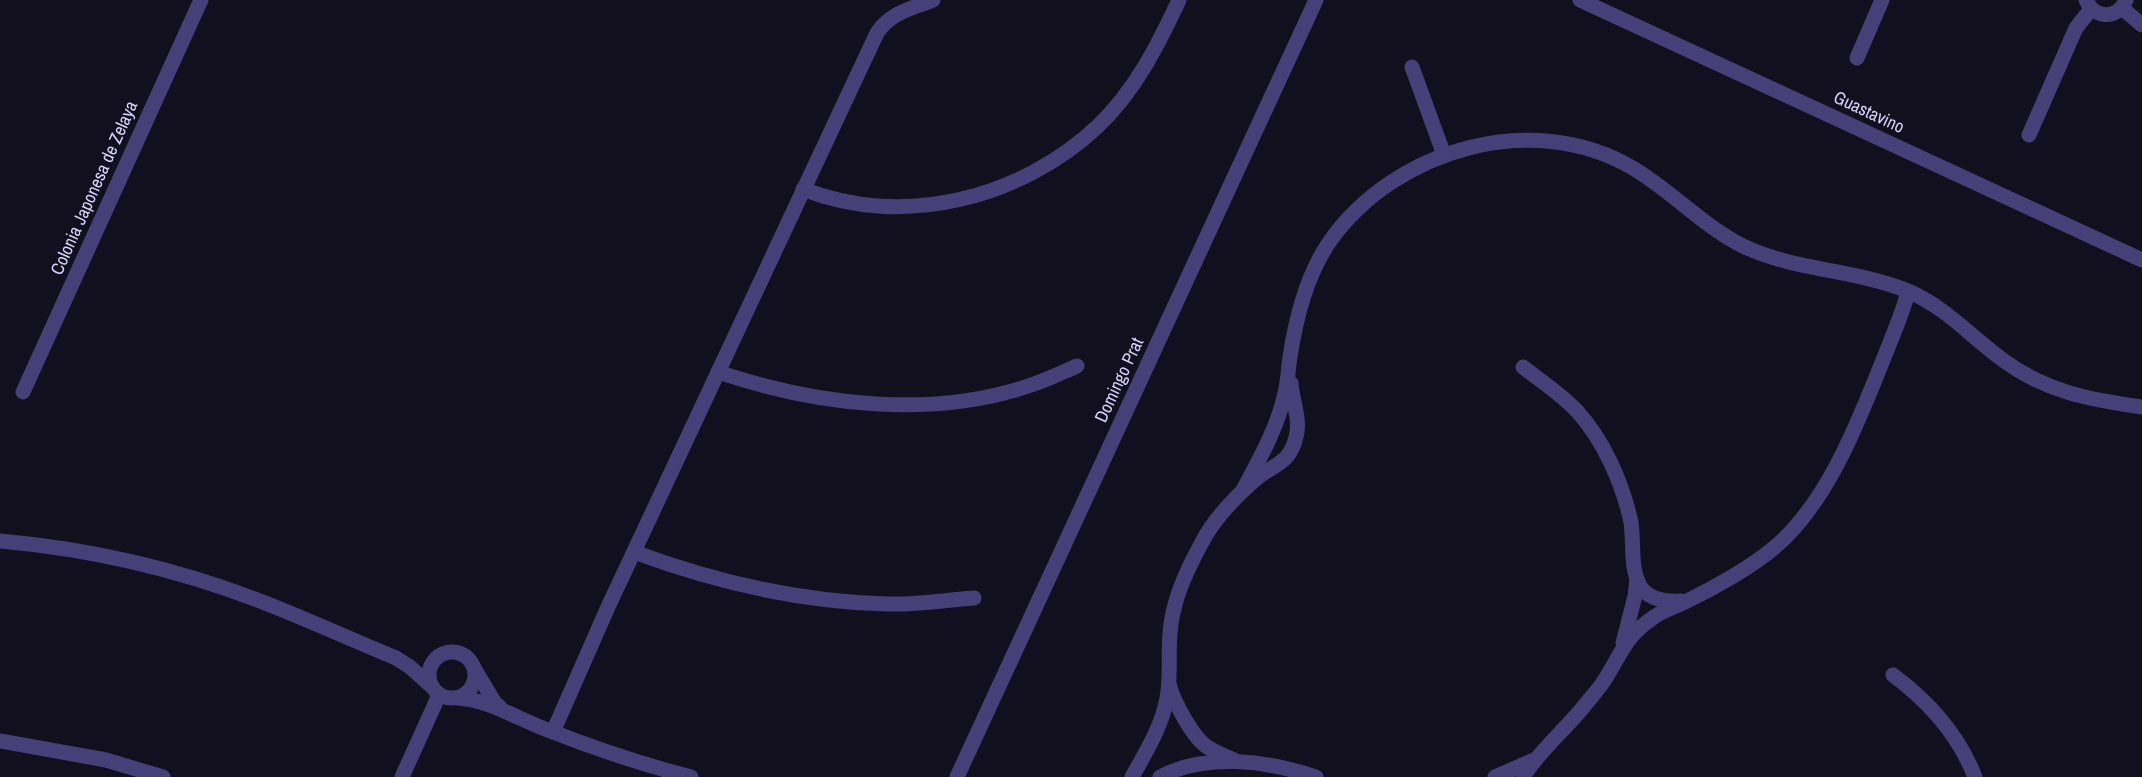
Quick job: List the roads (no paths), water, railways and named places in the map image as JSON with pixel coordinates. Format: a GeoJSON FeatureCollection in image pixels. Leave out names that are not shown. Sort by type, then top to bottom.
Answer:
{"type":"FeatureCollection","features":[{"type":"Feature","properties":{"kind":"street","name":"Colonia Japonesa de Zelaya"},"geometry":{"type":"LineString","coordinates":[[23,392],[201,0]]}},
{"type":"Feature","properties":{"kind":"street"},"geometry":{"type":"LineString","coordinates":[[553,732],[634,552],[877,33],[883,24],[898,13],[933,0]]}},
{"type":"Feature","properties":{"kind":"street"},"geometry":{"type":"LineString","coordinates":[[803,189],[823,197],[867,207],[917,206],[946,203],[975,196],[1029,175],[1078,144],[1121,100],[1151,57],[1179,0]]}},
{"type":"Feature","properties":{"kind":"street","name":"Domingo Prat"},"geometry":{"type":"LineString","coordinates":[[957,777],[1316,0]]}},
{"type":"Feature","properties":{"kind":"street","name":"Guastavino"},"geometry":{"type":"LineString","coordinates":[[1580,0],[2142,260]]}},
{"type":"Feature","properties":{"kind":"street"},"geometry":{"type":"LineString","coordinates":[[1857,58],[1882,0]]}},
{"type":"Feature","properties":{"kind":"street"},"geometry":{"type":"LineString","coordinates":[[2029,135],[2088,4],[2096,13],[2110,15],[2124,4],[2142,25]]}},
{"type":"Feature","properties":{"kind":"street"},"geometry":{"type":"LineString","coordinates":[[1412,68],[1444,155]]}},
{"type":"Feature","properties":{"kind":"street"},"geometry":{"type":"LineString","coordinates":[[1243,490],[1268,441],[1280,409],[1285,393],[1298,316],[1310,278],[1331,239],[1374,194],[1411,170],[1444,155],[1494,142],[1567,144],[1610,156],[1633,168],[1693,214],[1742,246],[1794,264],[1857,276],[1908,292],[1939,307],[2004,361],[2045,385],[2067,393],[2142,407]]}},
{"type":"Feature","properties":{"kind":"street"},"geometry":{"type":"LineString","coordinates":[[1523,777],[1534,760],[1565,730],[1607,677],[1622,648],[1636,631],[1655,616],[1687,601],[1775,547],[1812,506],[1845,447],[1872,388],[1908,292]]}},
{"type":"Feature","properties":{"kind":"street"},"geometry":{"type":"LineString","coordinates":[[1132,777],[1148,749],[1167,697],[1173,606],[1190,564],[1203,539],[1224,509],[1259,476],[1285,460],[1297,437],[1298,425],[1288,365]]}},
{"type":"Feature","properties":{"kind":"street"},"geometry":{"type":"LineString","coordinates":[[718,372],[760,385],[832,401],[905,404],[942,402],[1002,393],[1034,384],[1077,366]]}},
{"type":"Feature","properties":{"kind":"street"},"geometry":{"type":"LineString","coordinates":[[1523,367],[1577,411],[1609,459],[1617,476],[1630,522],[1637,579],[1622,648]]}},
{"type":"Feature","properties":{"kind":"street"},"geometry":{"type":"LineString","coordinates":[[0,542],[144,565],[204,582],[264,603],[396,658],[410,667],[435,690],[452,699],[470,699],[505,711],[603,752],[691,777]]}},
{"type":"Feature","properties":{"kind":"street"},"geometry":{"type":"LineString","coordinates":[[634,552],[675,567],[726,581],[814,598],[889,604],[974,598]]}},
{"type":"Feature","properties":{"kind":"street"},"geometry":{"type":"LineString","coordinates":[[1637,579],[1642,588],[1655,598],[1667,602],[1687,601]]}},
{"type":"Feature","properties":{"kind":"street"},"geometry":{"type":"LineString","coordinates":[[396,658],[410,661],[452,652],[459,653],[465,656],[473,666],[495,704],[505,711]]}},
{"type":"Feature","properties":{"kind":"street"},"geometry":{"type":"LineString","coordinates":[[402,777],[435,690],[428,672],[439,655]]}},
{"type":"Feature","properties":{"kind":"street"},"geometry":{"type":"LineString","coordinates":[[458,698],[473,685],[475,672],[473,666]]}},
{"type":"Feature","properties":{"kind":"street"},"geometry":{"type":"LineString","coordinates":[[1893,675],[1929,704],[1964,753],[1975,777]]}},
{"type":"Feature","properties":{"kind":"street"},"geometry":{"type":"LineString","coordinates":[[1168,681],[1189,724],[1204,744],[1236,761]]}},
{"type":"Feature","properties":{"kind":"street"},"geometry":{"type":"LineString","coordinates":[[1158,725],[1178,721],[1189,724]]}},
{"type":"Feature","properties":{"kind":"street"},"geometry":{"type":"LineString","coordinates":[[0,741],[106,760],[163,777]]}},
{"type":"Feature","properties":{"kind":"street"},"geometry":{"type":"LineString","coordinates":[[1193,766],[1202,757],[1204,744]]}},
{"type":"Feature","properties":{"kind":"street"},"geometry":{"type":"LineString","coordinates":[[1148,749],[1154,765],[1163,776],[1193,766],[1236,761],[1290,768],[1316,777]]}},
{"type":"Feature","properties":{"kind":"street"},"geometry":{"type":"LineString","coordinates":[[1495,777],[1534,760]]}}]}
